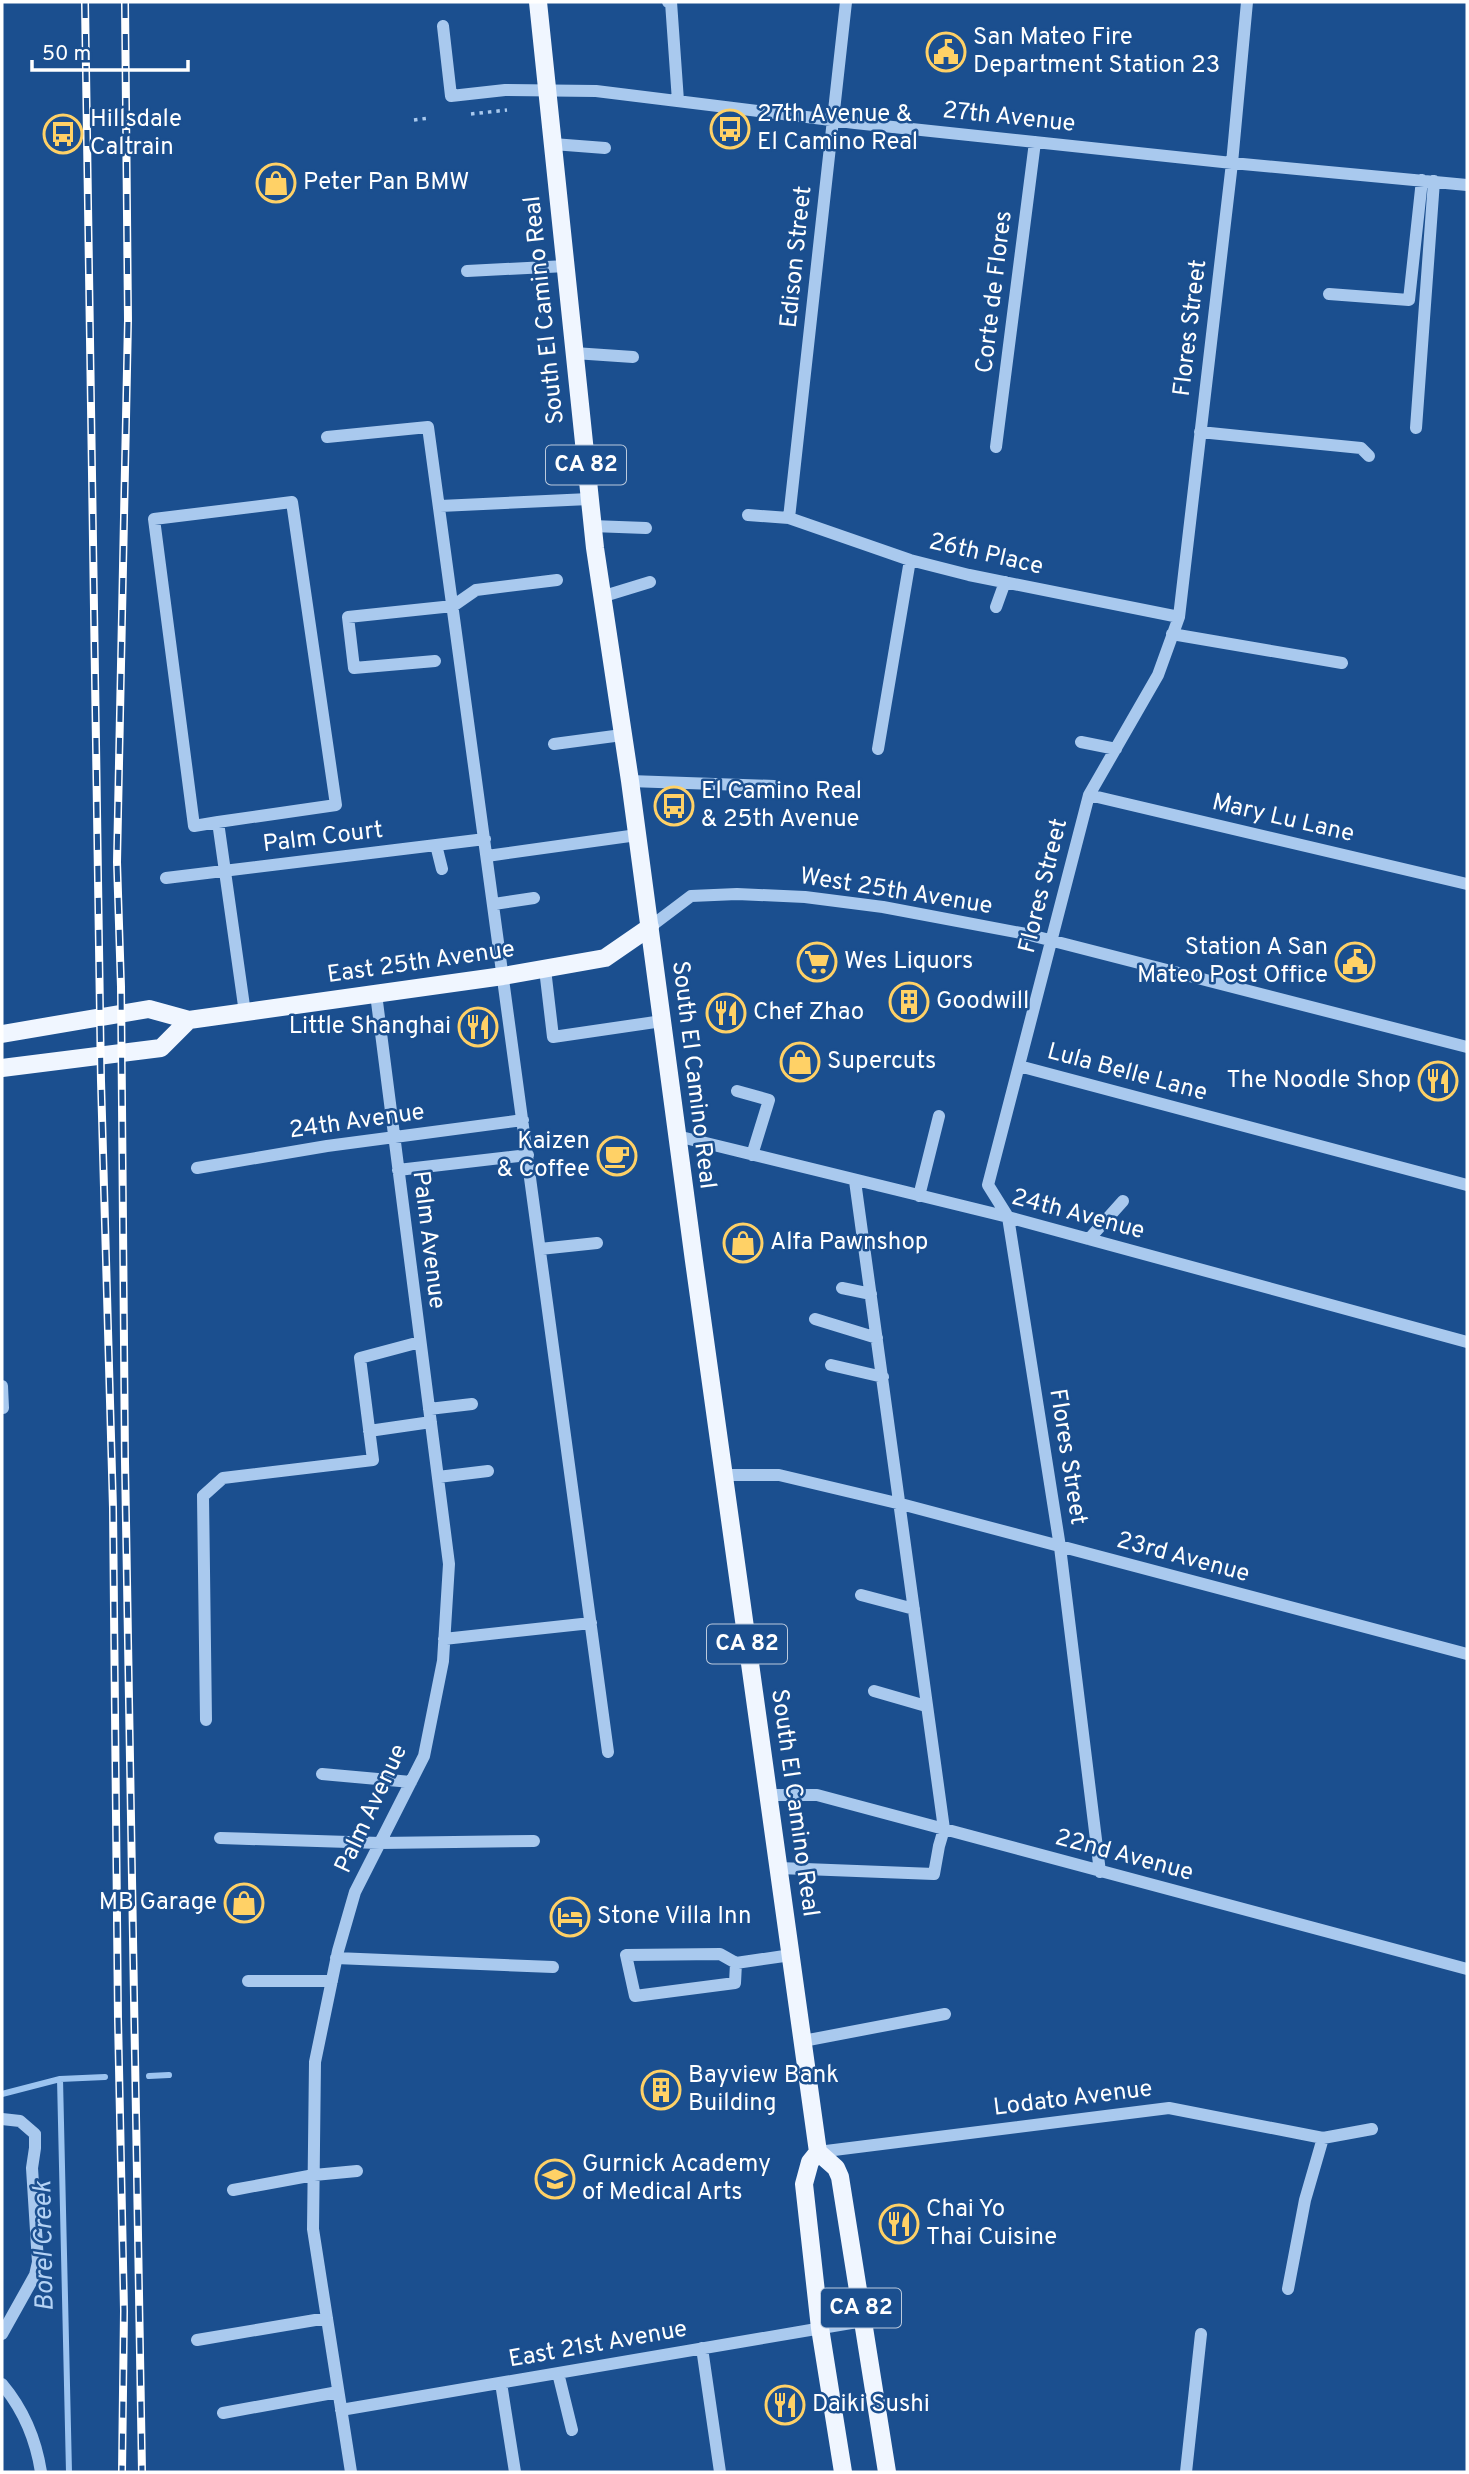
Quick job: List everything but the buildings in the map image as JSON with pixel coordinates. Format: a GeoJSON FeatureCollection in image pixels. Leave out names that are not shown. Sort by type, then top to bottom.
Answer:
{"type":"FeatureCollection","features":[{"type":"Feature","properties":{"kind":"main road","name":"South El Camino Real"},"geometry":{"type":"LineString","coordinates":[[538,2],[601,597],[650,927],[818,2152]]}},
{"type":"Feature","properties":{"kind":"main road","name":"East 25th Avenue"},"geometry":{"type":"LineString","coordinates":[[2,1034],[149,1009],[189,1020],[503,976],[605,958],[650,927]]}},
{"type":"Feature","properties":{"kind":"main road"},"geometry":{"type":"LineString","coordinates":[[2,1068],[162,1048],[189,1020]]}},
{"type":"Feature","properties":{"kind":"main road","name":"CA 82"},"geometry":{"type":"LineString","coordinates":[[843,2472],[820,2328],[804,2184],[810,2162],[818,2152],[836,2168],[841,2177],[887,2472]]}},
{"type":"Feature","properties":{"kind":"street"},"geometry":{"type":"LineString","coordinates":[[668,2],[671,2],[678,101]]}},
{"type":"Feature","properties":{"kind":"street","name":"Edison Street"},"geometry":{"type":"LineString","coordinates":[[789,518],[846,2]]}},
{"type":"Feature","properties":{"kind":"street","name":"Flores Street"},"geometry":{"type":"LineString","coordinates":[[1100,1872],[1060,1547],[1008,1217],[988,1185],[1088,795],[1158,675],[1179,617],[1232,163],[1247,2]]}},
{"type":"Feature","properties":{"kind":"street","name":"27th Avenue"},"geometry":{"type":"LineString","coordinates":[[443,26],[451,96],[505,90],[596,91],[834,121],[1467,185]]}},
{"type":"Feature","properties":{"kind":"street","name":"Corte de Flores"},"geometry":{"type":"LineString","coordinates":[[996,447],[1035,142]]}},
{"type":"Feature","properties":{"kind":"street"},"geometry":{"type":"LineString","coordinates":[[553,144],[605,148]]}},
{"type":"Feature","properties":{"kind":"street"},"geometry":{"type":"LineString","coordinates":[[1329,294],[1409,300],[1428,181]]}},
{"type":"Feature","properties":{"kind":"street"},"geometry":{"type":"LineString","coordinates":[[1416,428],[1428,181]]}},
{"type":"Feature","properties":{"kind":"street"},"geometry":{"type":"LineString","coordinates":[[467,271],[566,266]]}},
{"type":"Feature","properties":{"kind":"street"},"geometry":{"type":"LineString","coordinates":[[575,354],[633,357]]}},
{"type":"Feature","properties":{"kind":"street"},"geometry":{"type":"LineString","coordinates":[[327,437],[428,427],[608,1752]]}},
{"type":"Feature","properties":{"kind":"street"},"geometry":{"type":"LineString","coordinates":[[1200,432],[1361,448],[1369,456]]}},
{"type":"Feature","properties":{"kind":"street"},"geometry":{"type":"LineString","coordinates":[[440,506],[589,499]]}},
{"type":"Feature","properties":{"kind":"street"},"geometry":{"type":"LineString","coordinates":[[292,502],[336,805],[218,822],[194,826],[154,519],[292,502]]}},
{"type":"Feature","properties":{"kind":"street","name":"26th Place"},"geometry":{"type":"LineString","coordinates":[[748,515],[789,518],[910,560],[1179,617]]}},
{"type":"Feature","properties":{"kind":"street"},"geometry":{"type":"LineString","coordinates":[[592,526],[646,528]]}},
{"type":"Feature","properties":{"kind":"street"},"geometry":{"type":"LineString","coordinates":[[878,750],[910,560]]}},
{"type":"Feature","properties":{"kind":"street"},"geometry":{"type":"LineString","coordinates":[[435,661],[354,668],[348,617],[453,606],[476,590],[557,580]]}},
{"type":"Feature","properties":{"kind":"street"},"geometry":{"type":"LineString","coordinates":[[601,597],[650,582]]}},
{"type":"Feature","properties":{"kind":"street"},"geometry":{"type":"LineString","coordinates":[[996,607],[1005,582]]}},
{"type":"Feature","properties":{"kind":"street"},"geometry":{"type":"LineString","coordinates":[[1172,634],[1342,663]]}},
{"type":"Feature","properties":{"kind":"street"},"geometry":{"type":"LineString","coordinates":[[554,744],[622,735]]}},
{"type":"Feature","properties":{"kind":"street"},"geometry":{"type":"LineString","coordinates":[[1081,741],[1115,749]]}},
{"type":"Feature","properties":{"kind":"street"},"geometry":{"type":"LineString","coordinates":[[629,781],[774,786]]}},
{"type":"Feature","properties":{"kind":"street","name":"Mary Lu Lane"},"geometry":{"type":"LineString","coordinates":[[1088,795],[1467,884]]}},
{"type":"Feature","properties":{"kind":"street"},"geometry":{"type":"LineString","coordinates":[[218,822],[245,1013]]}},
{"type":"Feature","properties":{"kind":"street"},"geometry":{"type":"LineString","coordinates":[[487,856],[637,835]]}},
{"type":"Feature","properties":{"kind":"street","name":"Palm Court"},"geometry":{"type":"LineString","coordinates":[[166,878],[485,839]]}},
{"type":"Feature","properties":{"kind":"street"},"geometry":{"type":"LineString","coordinates":[[436,845],[442,870]]}},
{"type":"Feature","properties":{"kind":"street","name":"West 25th Avenue"},"geometry":{"type":"LineString","coordinates":[[650,927],[691,896],[737,894],[805,897],[883,907],[1052,941],[1467,1047]]}},
{"type":"Feature","properties":{"kind":"street"},"geometry":{"type":"LineString","coordinates":[[494,904],[534,898]]}},
{"type":"Feature","properties":{"kind":"street"},"geometry":{"type":"LineString","coordinates":[[545,969],[553,1037],[662,1021]]}},
{"type":"Feature","properties":{"kind":"street","name":"Palm Avenue"},"geometry":{"type":"LineString","coordinates":[[351,2472],[313,2229],[315,2062],[336,1958],[355,1892],[424,1756],[443,1661],[449,1564],[376,994]]}},
{"type":"Feature","properties":{"kind":"street","name":"Lula Belle Lane"},"geometry":{"type":"LineString","coordinates":[[1019,1066],[1467,1185]]}},
{"type":"Feature","properties":{"kind":"street"},"geometry":{"type":"LineString","coordinates":[[737,1091],[769,1100],[752,1155]]}},
{"type":"Feature","properties":{"kind":"street"},"geometry":{"type":"LineString","coordinates":[[919,1196],[940,1116]]}},
{"type":"Feature","properties":{"kind":"street","name":"24th Avenue"},"geometry":{"type":"LineString","coordinates":[[197,1168],[327,1146],[523,1120]]}},
{"type":"Feature","properties":{"kind":"street","name":"24th Avenue"},"geometry":{"type":"LineString","coordinates":[[677,1136],[1008,1217],[1467,1342]]}},
{"type":"Feature","properties":{"kind":"street"},"geometry":{"type":"LineString","coordinates":[[398,1170],[528,1155]]}},
{"type":"Feature","properties":{"kind":"street"},"geometry":{"type":"LineString","coordinates":[[779,1868],[934,1874],[944,1829],[855,1181]]}},
{"type":"Feature","properties":{"kind":"street"},"geometry":{"type":"LineString","coordinates":[[1090,1239],[1123,1201]]}},
{"type":"Feature","properties":{"kind":"street"},"geometry":{"type":"LineString","coordinates":[[540,1249],[597,1243]]}},
{"type":"Feature","properties":{"kind":"street"},"geometry":{"type":"LineString","coordinates":[[842,1288],[871,1294]]}},
{"type":"Feature","properties":{"kind":"street"},"geometry":{"type":"LineString","coordinates":[[815,1319],[877,1338]]}},
{"type":"Feature","properties":{"kind":"street"},"geometry":{"type":"LineString","coordinates":[[206,1720],[203,1496],[223,1478],[373,1460],[360,1358],[421,1342]]}},
{"type":"Feature","properties":{"kind":"street"},"geometry":{"type":"LineString","coordinates":[[831,1365],[883,1377]]}},
{"type":"Feature","properties":{"kind":"street"},"geometry":{"type":"LineString","coordinates":[[2,1386],[3,1408]]}},
{"type":"Feature","properties":{"kind":"street"},"geometry":{"type":"LineString","coordinates":[[369,1431],[472,1404]]}},
{"type":"Feature","properties":{"kind":"street"},"geometry":{"type":"LineString","coordinates":[[438,1477],[488,1471]]}},
{"type":"Feature","properties":{"kind":"street","name":"23rd Avenue"},"geometry":{"type":"LineString","coordinates":[[724,1475],[779,1475],[901,1504],[1467,1654]]}},
{"type":"Feature","properties":{"kind":"street"},"geometry":{"type":"LineString","coordinates":[[862,1595],[914,1609]]}},
{"type":"Feature","properties":{"kind":"street"},"geometry":{"type":"LineString","coordinates":[[444,1639],[591,1623]]}},
{"type":"Feature","properties":{"kind":"street"},"geometry":{"type":"LineString","coordinates":[[874,1691],[926,1706]]}},
{"type":"Feature","properties":{"kind":"street"},"geometry":{"type":"LineString","coordinates":[[322,1774],[411,1782]]}},
{"type":"Feature","properties":{"kind":"street","name":"22nd Avenue"},"geometry":{"type":"LineString","coordinates":[[768,1795],[815,1795],[1467,1969]]}},
{"type":"Feature","properties":{"kind":"street"},"geometry":{"type":"LineString","coordinates":[[220,1838],[380,1843],[534,1841]]}},
{"type":"Feature","properties":{"kind":"street"},"geometry":{"type":"LineString","coordinates":[[736,1963],[734,1983],[635,1996],[626,1955],[720,1954],[736,1963],[791,1955]]}},
{"type":"Feature","properties":{"kind":"street"},"geometry":{"type":"LineString","coordinates":[[336,1958],[553,1967]]}},
{"type":"Feature","properties":{"kind":"street"},"geometry":{"type":"LineString","coordinates":[[248,1982],[332,1981]]}},
{"type":"Feature","properties":{"kind":"street"},"geometry":{"type":"LineString","coordinates":[[803,2041],[944,2014]]}},
{"type":"Feature","properties":{"kind":"street","name":"Lodato Avenue"},"geometry":{"type":"LineString","coordinates":[[818,2152],[1169,2108],[1322,2138],[1372,2129]]}},
{"type":"Feature","properties":{"kind":"street"},"geometry":{"type":"LineString","coordinates":[[2,2119],[20,2121],[35,2134],[32,2168],[38,2262],[35,2275],[2,2334]]}},
{"type":"Feature","properties":{"kind":"street"},"geometry":{"type":"LineString","coordinates":[[1288,2289],[1305,2200],[1322,2138]]}},
{"type":"Feature","properties":{"kind":"street"},"geometry":{"type":"LineString","coordinates":[[233,2190],[314,2175],[358,2171]]}},
{"type":"Feature","properties":{"kind":"street"},"geometry":{"type":"LineString","coordinates":[[197,2340],[327,2319]]}},
{"type":"Feature","properties":{"kind":"street","name":"East 21st Avenue"},"geometry":{"type":"LineString","coordinates":[[341,2410],[863,2321]]}},
{"type":"Feature","properties":{"kind":"street"},"geometry":{"type":"LineString","coordinates":[[1186,2472],[1201,2334]]}},
{"type":"Feature","properties":{"kind":"street"},"geometry":{"type":"LineString","coordinates":[[702,2348],[720,2472]]}},
{"type":"Feature","properties":{"kind":"street"},"geometry":{"type":"LineString","coordinates":[[558,2373],[572,2430]]}},
{"type":"Feature","properties":{"kind":"street"},"geometry":{"type":"LineString","coordinates":[[501,2383],[514,2472]]}},
{"type":"Feature","properties":{"kind":"street"},"geometry":{"type":"LineString","coordinates":[[2,2384],[30,2431],[41,2472]]}},
{"type":"Feature","properties":{"kind":"street"},"geometry":{"type":"LineString","coordinates":[[223,2413],[338,2392]]}},
{"type":"Feature","properties":{"kind":"path"},"geometry":{"type":"LineString","coordinates":[[471,114],[507,110]]}},
{"type":"Feature","properties":{"kind":"path"},"geometry":{"type":"LineString","coordinates":[[415,120],[429,118]]}},
{"type":"Feature","properties":{"kind":"waterway"},"geometry":{"type":"LineString","coordinates":[[149,2076],[169,2075]]}},
{"type":"Feature","properties":{"kind":"waterway","name":"Borel Creek"},"geometry":{"type":"LineString","coordinates":[[2,2094],[60,2079],[105,2077]]}},
{"type":"Feature","properties":{"kind":"waterway","name":"Borel Creek"},"geometry":{"type":"LineString","coordinates":[[60,2079],[69,2472]]}},
{"type":"Feature","properties":{"kind":"railway"},"geometry":{"type":"LineString","coordinates":[[85,2],[101,1081],[113,1508],[124,2311],[122,2472]]}},
{"type":"Feature","properties":{"kind":"railway"},"geometry":{"type":"LineString","coordinates":[[125,2],[128,320],[117,862],[142,2472]]}},
{"type":"Feature","properties":{"kind":"place","name":"San Mateo Fire Department Station 23"},"geometry":{"type":"Point","coordinates":[946,52]}},
{"type":"Feature","properties":{"kind":"place","name":"27th Avenue & El Camino Real"},"geometry":{"type":"Point","coordinates":[730,129]}},
{"type":"Feature","properties":{"kind":"place","name":"Hillsdale Caltrain"},"geometry":{"type":"Point","coordinates":[63,134]}},
{"type":"Feature","properties":{"kind":"place","name":"Peter Pan BMW"},"geometry":{"type":"Point","coordinates":[276,183]}},
{"type":"Feature","properties":{"kind":"place","name":"El Camino Real & 25th Avenue"},"geometry":{"type":"Point","coordinates":[674,806]}},
{"type":"Feature","properties":{"kind":"place","name":"Wes Liquors"},"geometry":{"type":"Point","coordinates":[817,962]}},
{"type":"Feature","properties":{"kind":"place","name":"Station A San Mateo Post Office"},"geometry":{"type":"Point","coordinates":[1355,962]}},
{"type":"Feature","properties":{"kind":"place","name":"Goodwill"},"geometry":{"type":"Point","coordinates":[909,1002]}},
{"type":"Feature","properties":{"kind":"place","name":"Chef Zhao"},"geometry":{"type":"Point","coordinates":[726,1013]}},
{"type":"Feature","properties":{"kind":"place","name":"Little Shanghai"},"geometry":{"type":"Point","coordinates":[478,1027]}},
{"type":"Feature","properties":{"kind":"place","name":"Supercuts"},"geometry":{"type":"Point","coordinates":[800,1062]}},
{"type":"Feature","properties":{"kind":"place","name":"The Noodle Shop"},"geometry":{"type":"Point","coordinates":[1438,1081]}},
{"type":"Feature","properties":{"kind":"place","name":"Kaizen & Coffee"},"geometry":{"type":"Point","coordinates":[617,1156]}},
{"type":"Feature","properties":{"kind":"place","name":"Alfa Pawnshop"},"geometry":{"type":"Point","coordinates":[743,1243]}},
{"type":"Feature","properties":{"kind":"place","name":"MB Garage"},"geometry":{"type":"Point","coordinates":[244,1903]}},
{"type":"Feature","properties":{"kind":"place","name":"Stone Villa Inn"},"geometry":{"type":"Point","coordinates":[570,1917]}},
{"type":"Feature","properties":{"kind":"place","name":"Bayview Bank Building"},"geometry":{"type":"Point","coordinates":[661,2090]}},
{"type":"Feature","properties":{"kind":"place","name":"Gurnick Academy of Medical Arts"},"geometry":{"type":"Point","coordinates":[555,2179]}},
{"type":"Feature","properties":{"kind":"place","name":"Chai Yo Thai Cuisine"},"geometry":{"type":"Point","coordinates":[899,2224]}},
{"type":"Feature","properties":{"kind":"place","name":"Daiki Sushi"},"geometry":{"type":"Point","coordinates":[785,2405]}}]}
